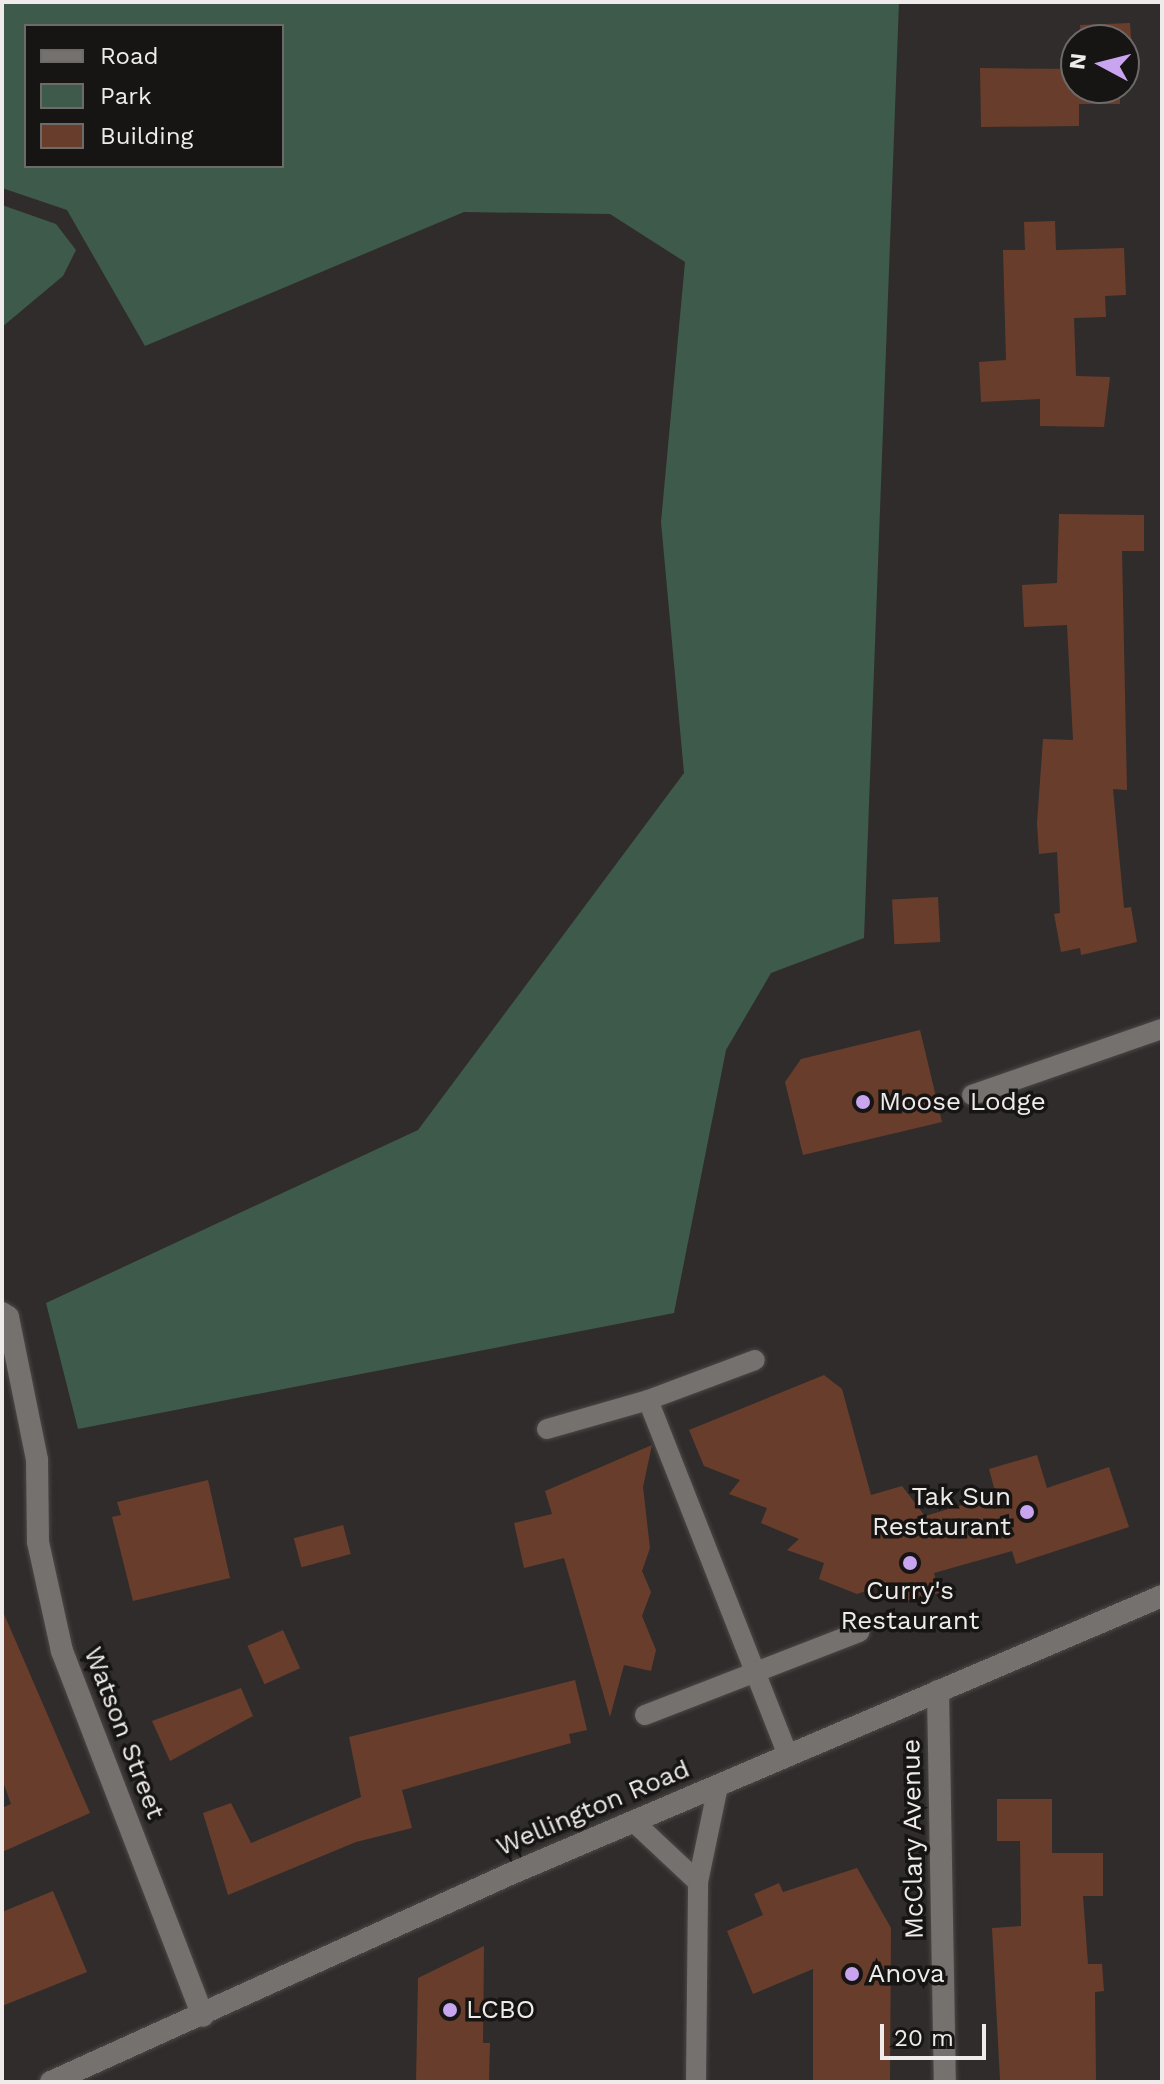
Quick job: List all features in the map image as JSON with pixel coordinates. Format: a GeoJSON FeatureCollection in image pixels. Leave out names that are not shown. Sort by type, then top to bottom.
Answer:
{"type":"FeatureCollection","features":[{"type":"Feature","properties":{"kind":"main road","name":"Watson Street"},"geometry":{"type":"LineString","coordinates":[[2,1313],[8,1317],[37,1460],[38,1542],[62,1651],[203,2016]]}},
{"type":"Feature","properties":{"kind":"main road","name":"Wellington Road"},"geometry":{"type":"LineString","coordinates":[[51,2082],[203,2016],[508,1875],[1162,1596]]}},
{"type":"Feature","properties":{"kind":"main road","name":"McClary Avenue"},"geometry":{"type":"LineString","coordinates":[[938,1691],[945,2082]]}},
{"type":"Feature","properties":{"kind":"lane"},"geometry":{"type":"LineString","coordinates":[[972,1095],[1162,1029]]}},
{"type":"Feature","properties":{"kind":"lane"},"geometry":{"type":"LineString","coordinates":[[547,1429],[648,1400],[755,1360]]}},
{"type":"Feature","properties":{"kind":"lane"},"geometry":{"type":"LineString","coordinates":[[648,1400],[758,1671],[788,1755]]}},
{"type":"Feature","properties":{"kind":"lane"},"geometry":{"type":"LineString","coordinates":[[645,1715],[859,1632]]}},
{"type":"Feature","properties":{"kind":"lane"},"geometry":{"type":"LineString","coordinates":[[696,2082],[698,1882],[718,1786]]}},
{"type":"Feature","properties":{"kind":"lane"},"geometry":{"type":"LineString","coordinates":[[635,1823],[698,1882]]}},
{"type":"Feature","properties":{"kind":"green space"},"geometry":{"type":"Polygon","coordinates":[[[2,2],[899,2],[864,938],[771,973],[726,1050],[674,1313],[78,1429],[46,1303],[418,1130],[684,773],[661,522],[685,262],[610,214],[464,212],[145,346],[67,210],[2,188],[2,2]]]}},
{"type":"Feature","properties":{"kind":"green space"},"geometry":{"type":"Polygon","coordinates":[[[2,205],[56,224],[76,250],[63,276],[2,327],[2,205]]]}},
{"type":"Feature","properties":{"kind":"building"},"geometry":{"type":"Polygon","coordinates":[[[980,68],[1060,69],[1060,104],[1079,104],[1079,126],[981,127],[980,68]]]}},
{"type":"Feature","properties":{"kind":"building"},"geometry":{"type":"Polygon","coordinates":[[[1055,221],[1056,250],[1124,248],[1126,295],[1105,296],[1106,317],[1074,318],[1076,376],[1110,377],[1104,427],[1040,426],[1040,399],[981,402],[979,362],[1006,360],[1003,250],[1025,250],[1024,222],[1055,221]]]}},
{"type":"Feature","properties":{"kind":"building"},"geometry":{"type":"Polygon","coordinates":[[[1059,514],[1144,515],[1144,551],[1122,551],[1127,790],[1113,789],[1124,908],[1131,907],[1137,942],[1081,955],[1080,948],[1061,952],[1054,914],[1060,913],[1057,852],[1039,854],[1037,823],[1043,739],[1073,740],[1067,625],[1024,627],[1022,585],[1057,583],[1059,514]]]}},
{"type":"Feature","properties":{"kind":"building"},"geometry":{"type":"Polygon","coordinates":[[[938,897],[940,942],[894,944],[892,899],[938,897]]]}},
{"type":"Feature","properties":{"kind":"building","name":"Moose Lodge"},"geometry":{"type":"Polygon","coordinates":[[[920,1030],[942,1122],[803,1155],[785,1082],[801,1059],[920,1030]]]}},
{"type":"Feature","properties":{"kind":"building"},"geometry":{"type":"Polygon","coordinates":[[[824,1375],[842,1389],[871,1495],[902,1486],[925,1516],[996,1495],[989,1469],[1037,1455],[1047,1488],[1109,1467],[1129,1527],[1016,1564],[1012,1551],[934,1573],[939,1593],[898,1603],[893,1582],[857,1594],[819,1579],[824,1563],[787,1550],[799,1539],[761,1523],[767,1508],[729,1494],[740,1480],[704,1466],[689,1430],[824,1375]]]}},
{"type":"Feature","properties":{"kind":"building"},"geometry":{"type":"Polygon","coordinates":[[[652,1445],[643,1487],[650,1548],[642,1571],[651,1592],[642,1616],[656,1650],[651,1671],[624,1665],[610,1717],[564,1558],[524,1568],[514,1523],[552,1514],[545,1491],[652,1445]]]}},
{"type":"Feature","properties":{"kind":"building"},"geometry":{"type":"Polygon","coordinates":[[[208,1480],[230,1578],[133,1601],[112,1517],[121,1515],[117,1502],[208,1480]]]}},
{"type":"Feature","properties":{"kind":"building"},"geometry":{"type":"Polygon","coordinates":[[[343,1525],[351,1554],[302,1567],[294,1538],[343,1525]]]}},
{"type":"Feature","properties":{"kind":"building"},"geometry":{"type":"Polygon","coordinates":[[[4,1614],[90,1813],[2,1852],[2,1808],[11,1804],[2,1779],[4,1614]]]}},
{"type":"Feature","properties":{"kind":"building"},"geometry":{"type":"Polygon","coordinates":[[[283,1630],[300,1668],[264,1684],[247,1646],[283,1630]]]}},
{"type":"Feature","properties":{"kind":"building"},"geometry":{"type":"Polygon","coordinates":[[[575,1680],[587,1730],[569,1734],[571,1743],[402,1790],[412,1828],[356,1842],[228,1895],[203,1813],[231,1803],[251,1843],[361,1797],[349,1737],[575,1680]]]}},
{"type":"Feature","properties":{"kind":"building"},"geometry":{"type":"Polygon","coordinates":[[[241,1688],[253,1716],[170,1761],[152,1721],[241,1688]]]}},
{"type":"Feature","properties":{"kind":"building"},"geometry":{"type":"Polygon","coordinates":[[[997,1799],[1052,1799],[1052,1853],[1103,1853],[1103,1896],[1083,1896],[1088,1964],[1102,1964],[1104,1991],[1095,1992],[1096,2080],[1000,2080],[992,1928],[1021,1926],[1020,1841],[997,1841],[997,1799]]]}},
{"type":"Feature","properties":{"kind":"building","name":"Anova"},"geometry":{"type":"Polygon","coordinates":[[[857,1868],[891,1928],[890,2082],[813,2082],[813,1969],[753,1994],[727,1931],[763,1915],[754,1894],[779,1883],[783,1892],[857,1868]]]}},
{"type":"Feature","properties":{"kind":"building"},"geometry":{"type":"Polygon","coordinates":[[[53,1891],[87,1972],[2,2006],[2,1912],[53,1891]]]}},
{"type":"Feature","properties":{"kind":"building","name":"LCBO"},"geometry":{"type":"Polygon","coordinates":[[[484,1946],[483,2043],[490,2043],[489,2082],[416,2082],[418,1978],[484,1946]]]}},
{"type":"Feature","properties":{"kind":"place","name":"Moose Lodge"},"geometry":{"type":"Point","coordinates":[863,1102]}},
{"type":"Feature","properties":{"kind":"place","name":"Tak Sun Restaurant"},"geometry":{"type":"Point","coordinates":[1027,1512]}},
{"type":"Feature","properties":{"kind":"place","name":"Curry's Restaurant"},"geometry":{"type":"Point","coordinates":[910,1563]}},
{"type":"Feature","properties":{"kind":"place","name":"Anova"},"geometry":{"type":"Point","coordinates":[852,1974]}},
{"type":"Feature","properties":{"kind":"place","name":"LCBO"},"geometry":{"type":"Point","coordinates":[450,2010]}}]}
